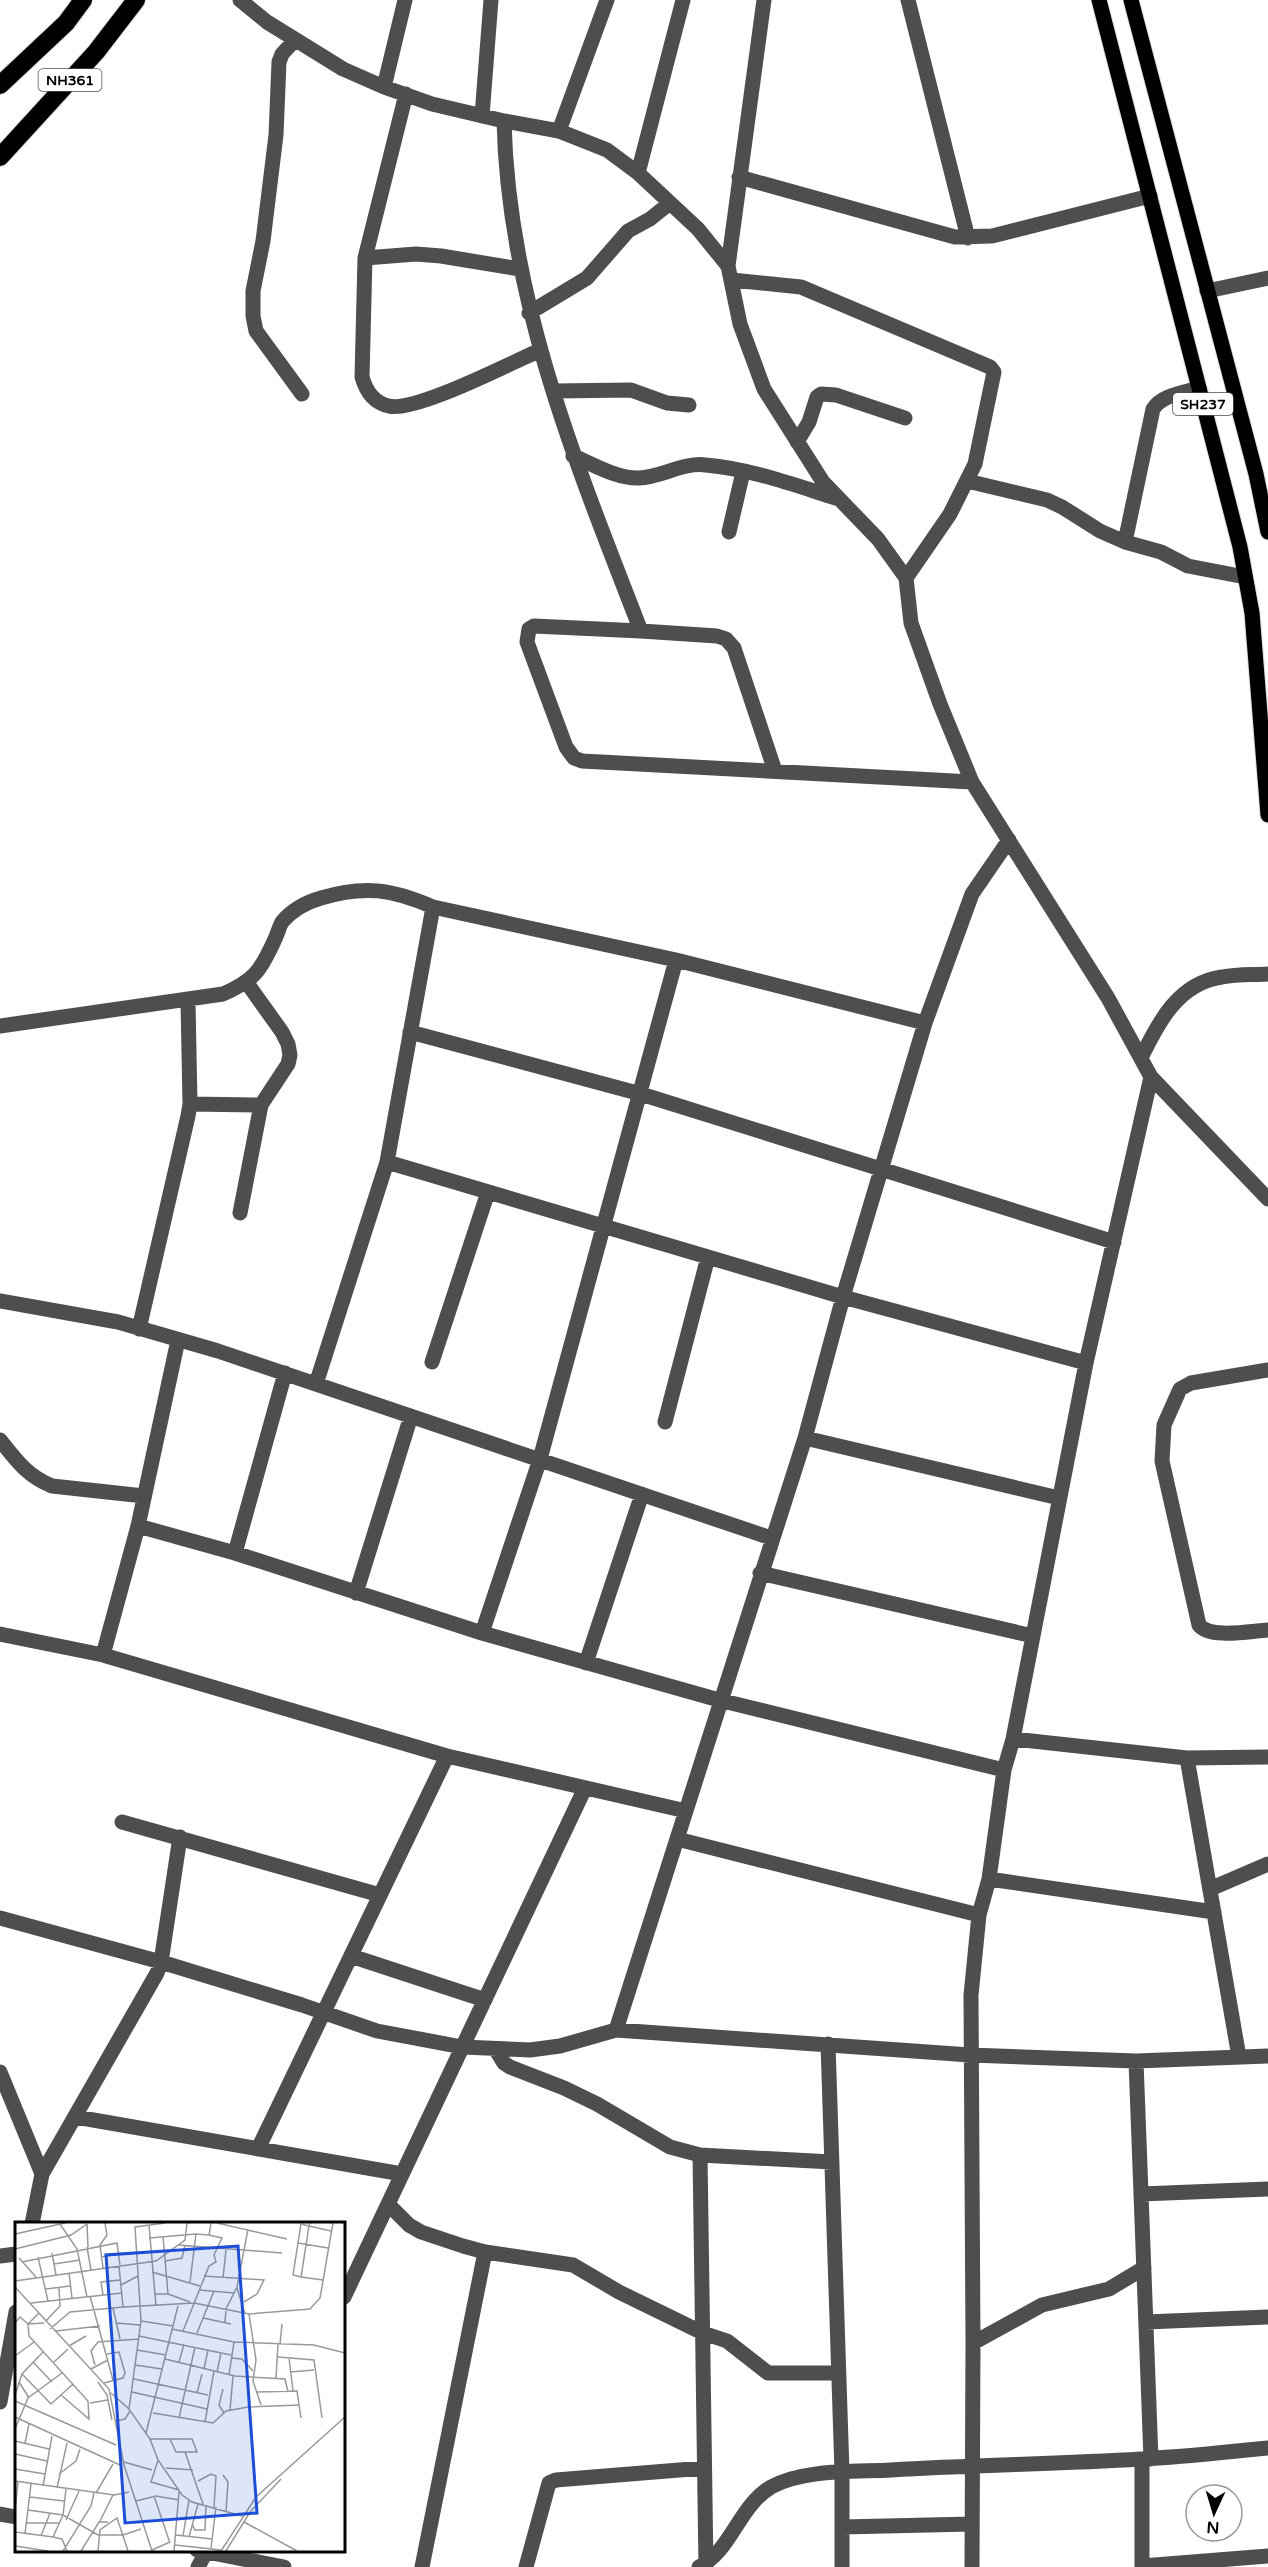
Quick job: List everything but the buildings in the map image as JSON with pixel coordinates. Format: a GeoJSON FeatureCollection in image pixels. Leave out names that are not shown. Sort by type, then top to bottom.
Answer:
{"type":"FeatureCollection","features":[{"type":"Feature","properties":{"kind":"highway","name":"NH361"},"geometry":{"type":"LineString","coordinates":[[0,85],[66,23],[83,0]]}},
{"type":"Feature","properties":{"kind":"highway","name":"NH361"},"geometry":{"type":"LineString","coordinates":[[0,157],[96,52],[136,0]]}},
{"type":"Feature","properties":{"kind":"main road","name":"SH237"},"geometry":{"type":"LineString","coordinates":[[1099,0],[1240,547],[1252,613],[1268,815]]}},
{"type":"Feature","properties":{"kind":"main road","name":"SH237"},"geometry":{"type":"LineString","coordinates":[[1131,0],[1256,474],[1268,532]]}},
{"type":"Feature","properties":{"kind":"street"},"geometry":{"type":"LineString","coordinates":[[240,0],[267,22],[295,40],[343,69],[384,87],[432,104],[559,131],[607,150],[638,173],[699,230],[730,273],[801,287],[990,368],[994,372],[993,379],[975,464],[950,514],[906,578]]}},
{"type":"Feature","properties":{"kind":"street"},"geometry":{"type":"LineString","coordinates":[[384,87],[405,0]]}},
{"type":"Feature","properties":{"kind":"street"},"geometry":{"type":"LineString","coordinates":[[482,116],[491,0]]}},
{"type":"Feature","properties":{"kind":"street"},"geometry":{"type":"LineString","coordinates":[[559,131],[607,0]]}},
{"type":"Feature","properties":{"kind":"street"},"geometry":{"type":"LineString","coordinates":[[638,173],[683,0]]}},
{"type":"Feature","properties":{"kind":"street"},"geometry":{"type":"LineString","coordinates":[[764,0],[739,177],[730,273],[740,324],[764,389],[823,482],[878,539],[906,578],[911,622],[940,704],[972,782],[1108,998],[1151,1077],[1268,1199]]}},
{"type":"Feature","properties":{"kind":"street"},"geometry":{"type":"LineString","coordinates":[[908,0],[968,238]]}},
{"type":"Feature","properties":{"kind":"street"},"geometry":{"type":"LineString","coordinates":[[295,40],[282,54],[279,62],[276,135],[263,241],[253,291],[253,316],[256,331],[302,394]]}},
{"type":"Feature","properties":{"kind":"street"},"geometry":{"type":"LineString","coordinates":[[406,94],[365,258],[362,377],[369,394],[389,407],[414,405],[541,350]]}},
{"type":"Feature","properties":{"kind":"street"},"geometry":{"type":"LineString","coordinates":[[504,121],[505,165],[520,269],[529,313],[573,456],[641,631]]}},
{"type":"Feature","properties":{"kind":"street"},"geometry":{"type":"LineString","coordinates":[[739,177],[955,237],[968,238],[992,236],[1150,196]]}},
{"type":"Feature","properties":{"kind":"street"},"geometry":{"type":"LineString","coordinates":[[529,313],[587,278],[628,231],[650,219],[670,203]]}},
{"type":"Feature","properties":{"kind":"street"},"geometry":{"type":"LineString","coordinates":[[365,258],[416,254],[520,269]]}},
{"type":"Feature","properties":{"kind":"street"},"geometry":{"type":"LineString","coordinates":[[1207,291],[1268,278]]}},
{"type":"Feature","properties":{"kind":"street"},"geometry":{"type":"LineString","coordinates":[[1125,542],[1153,409],[1157,402],[1199,388]]}},
{"type":"Feature","properties":{"kind":"street"},"geometry":{"type":"LineString","coordinates":[[554,391],[631,390],[667,403],[689,405]]}},
{"type":"Feature","properties":{"kind":"street"},"geometry":{"type":"LineString","coordinates":[[797,442],[809,422],[817,397],[821,393],[836,394],[905,418]]}},
{"type":"Feature","properties":{"kind":"street"},"geometry":{"type":"LineString","coordinates":[[573,456],[633,478],[650,476],[689,465],[705,465],[743,472],[839,498]]}},
{"type":"Feature","properties":{"kind":"street"},"geometry":{"type":"LineString","coordinates":[[729,532],[743,472]]}},
{"type":"Feature","properties":{"kind":"street"},"geometry":{"type":"LineString","coordinates":[[967,481],[1047,500],[1100,531],[1125,542],[1161,552],[1188,566],[1245,577]]}},
{"type":"Feature","properties":{"kind":"street"},"geometry":{"type":"LineString","coordinates":[[775,771],[734,648],[726,639],[717,636],[534,626],[526,634],[527,642],[570,754],[582,761],[972,782]]}},
{"type":"Feature","properties":{"kind":"street"},"geometry":{"type":"LineString","coordinates":[[616,2030],[719,1700],[805,1438],[843,1298],[925,1023],[972,894],[1009,840]]}},
{"type":"Feature","properties":{"kind":"street"},"geometry":{"type":"LineString","coordinates":[[0,1026],[223,994],[247,983],[260,970],[280,924],[291,912],[313,900],[342,891],[362,889],[398,894],[433,907],[676,960],[925,1023]]}},
{"type":"Feature","properties":{"kind":"street"},"geometry":{"type":"LineString","coordinates":[[316,1384],[387,1162],[433,907]]}},
{"type":"Feature","properties":{"kind":"street"},"geometry":{"type":"LineString","coordinates":[[482,1633],[540,1460],[676,960]]}},
{"type":"Feature","properties":{"kind":"street"},"geometry":{"type":"LineString","coordinates":[[1141,1058],[1160,1019],[1173,1003],[1194,988],[1221,977],[1268,974]]}},
{"type":"Feature","properties":{"kind":"street"},"geometry":{"type":"LineString","coordinates":[[240,1213],[261,1105],[288,1064],[290,1055],[282,1032],[247,983]]}},
{"type":"Feature","properties":{"kind":"street"},"geometry":{"type":"LineString","coordinates":[[138,1329],[190,1104],[188,1000]]}},
{"type":"Feature","properties":{"kind":"street"},"geometry":{"type":"LineString","coordinates":[[410,1032],[641,1094],[1114,1242]]}},
{"type":"Feature","properties":{"kind":"street"},"geometry":{"type":"LineString","coordinates":[[972,2567],[973,2343],[970,2055],[971,1995],[979,1915],[989,1879],[1004,1770],[1013,1739],[1086,1363],[1151,1077]]}},
{"type":"Feature","properties":{"kind":"street"},"geometry":{"type":"LineString","coordinates":[[190,1104],[261,1105]]}},
{"type":"Feature","properties":{"kind":"street"},"geometry":{"type":"LineString","coordinates":[[387,1162],[843,1298],[1086,1363]]}},
{"type":"Feature","properties":{"kind":"street"},"geometry":{"type":"LineString","coordinates":[[432,1362],[488,1192]]}},
{"type":"Feature","properties":{"kind":"street"},"geometry":{"type":"LineString","coordinates":[[665,1422],[708,1257]]}},
{"type":"Feature","properties":{"kind":"street"},"geometry":{"type":"LineString","coordinates":[[0,1301],[118,1322],[178,1340],[285,1373],[771,1538]]}},
{"type":"Feature","properties":{"kind":"street"},"geometry":{"type":"LineString","coordinates":[[103,1655],[138,1526],[178,1340]]}},
{"type":"Feature","properties":{"kind":"street"},"geometry":{"type":"LineString","coordinates":[[1268,1370],[1204,1379],[1180,1389],[1164,1425],[1162,1461],[1199,1625],[1203,1630],[1214,1633],[1268,1630]]}},
{"type":"Feature","properties":{"kind":"street"},"geometry":{"type":"LineString","coordinates":[[235,1553],[285,1373]]}},
{"type":"Feature","properties":{"kind":"street"},"geometry":{"type":"LineString","coordinates":[[357,1593],[411,1416]]}},
{"type":"Feature","properties":{"kind":"street"},"geometry":{"type":"LineString","coordinates":[[805,1438],[1059,1498]]}},
{"type":"Feature","properties":{"kind":"street"},"geometry":{"type":"LineString","coordinates":[[0,1440],[25,1471],[39,1481],[52,1485],[144,1496]]}},
{"type":"Feature","properties":{"kind":"street"},"geometry":{"type":"LineString","coordinates":[[586,1663],[642,1494]]}},
{"type":"Feature","properties":{"kind":"street"},"geometry":{"type":"LineString","coordinates":[[138,1526],[235,1553],[482,1633],[586,1663],[719,1700],[1004,1770]]}},
{"type":"Feature","properties":{"kind":"street"},"geometry":{"type":"LineString","coordinates":[[760,1573],[1033,1636]]}},
{"type":"Feature","properties":{"kind":"street"},"geometry":{"type":"LineString","coordinates":[[0,1634],[103,1655],[447,1756],[686,1811]]}},
{"type":"Feature","properties":{"kind":"street"},"geometry":{"type":"LineString","coordinates":[[1013,1739],[1187,1758],[1268,1757]]}},
{"type":"Feature","properties":{"kind":"street"},"geometry":{"type":"LineString","coordinates":[[258,2149],[447,1756]]}},
{"type":"Feature","properties":{"kind":"street"},"geometry":{"type":"LineString","coordinates":[[1187,1758],[1239,2057]]}},
{"type":"Feature","properties":{"kind":"street"},"geometry":{"type":"LineString","coordinates":[[345,2295],[585,1788]]}},
{"type":"Feature","properties":{"kind":"street"},"geometry":{"type":"LineString","coordinates":[[122,1822],[380,1895]]}},
{"type":"Feature","properties":{"kind":"street"},"geometry":{"type":"LineString","coordinates":[[32,2222],[42,2174],[157,1973],[161,1962],[180,1837]]}},
{"type":"Feature","properties":{"kind":"street"},"geometry":{"type":"LineString","coordinates":[[677,1839],[979,1915]]}},
{"type":"Feature","properties":{"kind":"street"},"geometry":{"type":"LineString","coordinates":[[1210,1889],[1268,1864]]}},
{"type":"Feature","properties":{"kind":"street"},"geometry":{"type":"LineString","coordinates":[[989,1879],[1214,1912]]}},
{"type":"Feature","properties":{"kind":"street"},"geometry":{"type":"LineString","coordinates":[[0,1918],[161,1962],[377,2031],[462,2047],[530,2050],[560,2046],[616,2030],[970,2055],[1136,2061],[1268,2056]]}},
{"type":"Feature","properties":{"kind":"street"},"geometry":{"type":"LineString","coordinates":[[351,1956],[484,2000]]}},
{"type":"Feature","properties":{"kind":"street"},"geometry":{"type":"LineString","coordinates":[[828,2044],[842,2472],[842,2567]]}},
{"type":"Feature","properties":{"kind":"street"},"geometry":{"type":"LineString","coordinates":[[496,2050],[504,2063],[510,2067],[564,2088],[597,2104],[670,2147],[700,2155],[832,2162]]}},
{"type":"Feature","properties":{"kind":"street"},"geometry":{"type":"LineString","coordinates":[[1136,2061],[1146,2322],[1147,2459],[1142,2566],[1268,2556]]}},
{"type":"Feature","properties":{"kind":"street"},"geometry":{"type":"LineString","coordinates":[[0,2072],[42,2174]]}},
{"type":"Feature","properties":{"kind":"street"},"geometry":{"type":"LineString","coordinates":[[76,2117],[402,2174]]}},
{"type":"Feature","properties":{"kind":"street"},"geometry":{"type":"LineString","coordinates":[[700,2155],[703,2566]]}},
{"type":"Feature","properties":{"kind":"street"},"geometry":{"type":"LineString","coordinates":[[1141,2194],[1268,2189]]}},
{"type":"Feature","properties":{"kind":"street"},"geometry":{"type":"LineString","coordinates":[[388,2204],[409,2225],[422,2232],[485,2252],[573,2265],[619,2292],[703,2333],[726,2341],[768,2373],[839,2373]]}},
{"type":"Feature","properties":{"kind":"street"},"geometry":{"type":"LineString","coordinates":[[422,2567],[485,2252]]}},
{"type":"Feature","properties":{"kind":"street"},"geometry":{"type":"LineString","coordinates":[[0,2256],[15,2254]]}},
{"type":"Feature","properties":{"kind":"street"},"geometry":{"type":"LineString","coordinates":[[973,2343],[1042,2305],[1109,2289],[1144,2268]]}},
{"type":"Feature","properties":{"kind":"street"},"geometry":{"type":"LineString","coordinates":[[1146,2322],[1268,2317]]}},
{"type":"Feature","properties":{"kind":"street"},"geometry":{"type":"LineString","coordinates":[[0,2402],[15,2318]]}},
{"type":"Feature","properties":{"kind":"street"},"geometry":{"type":"LineString","coordinates":[[703,2566],[718,2551],[753,2501],[771,2487],[795,2477],[842,2472],[973,2465],[1147,2459],[1268,2448]]}},
{"type":"Feature","properties":{"kind":"street"},"geometry":{"type":"LineString","coordinates":[[526,2567],[549,2483],[556,2480],[704,2468]]}},
{"type":"Feature","properties":{"kind":"street"},"geometry":{"type":"LineString","coordinates":[[0,2514],[15,2517]]}},
{"type":"Feature","properties":{"kind":"street"},"geometry":{"type":"LineString","coordinates":[[842,2527],[972,2524]]}},
{"type":"Feature","properties":{"kind":"street"},"geometry":{"type":"LineString","coordinates":[[198,2567],[203,2552]]}},
{"type":"Feature","properties":{"kind":"street"},"geometry":{"type":"LineString","coordinates":[[205,2552],[228,2562],[284,2567]]}}]}
